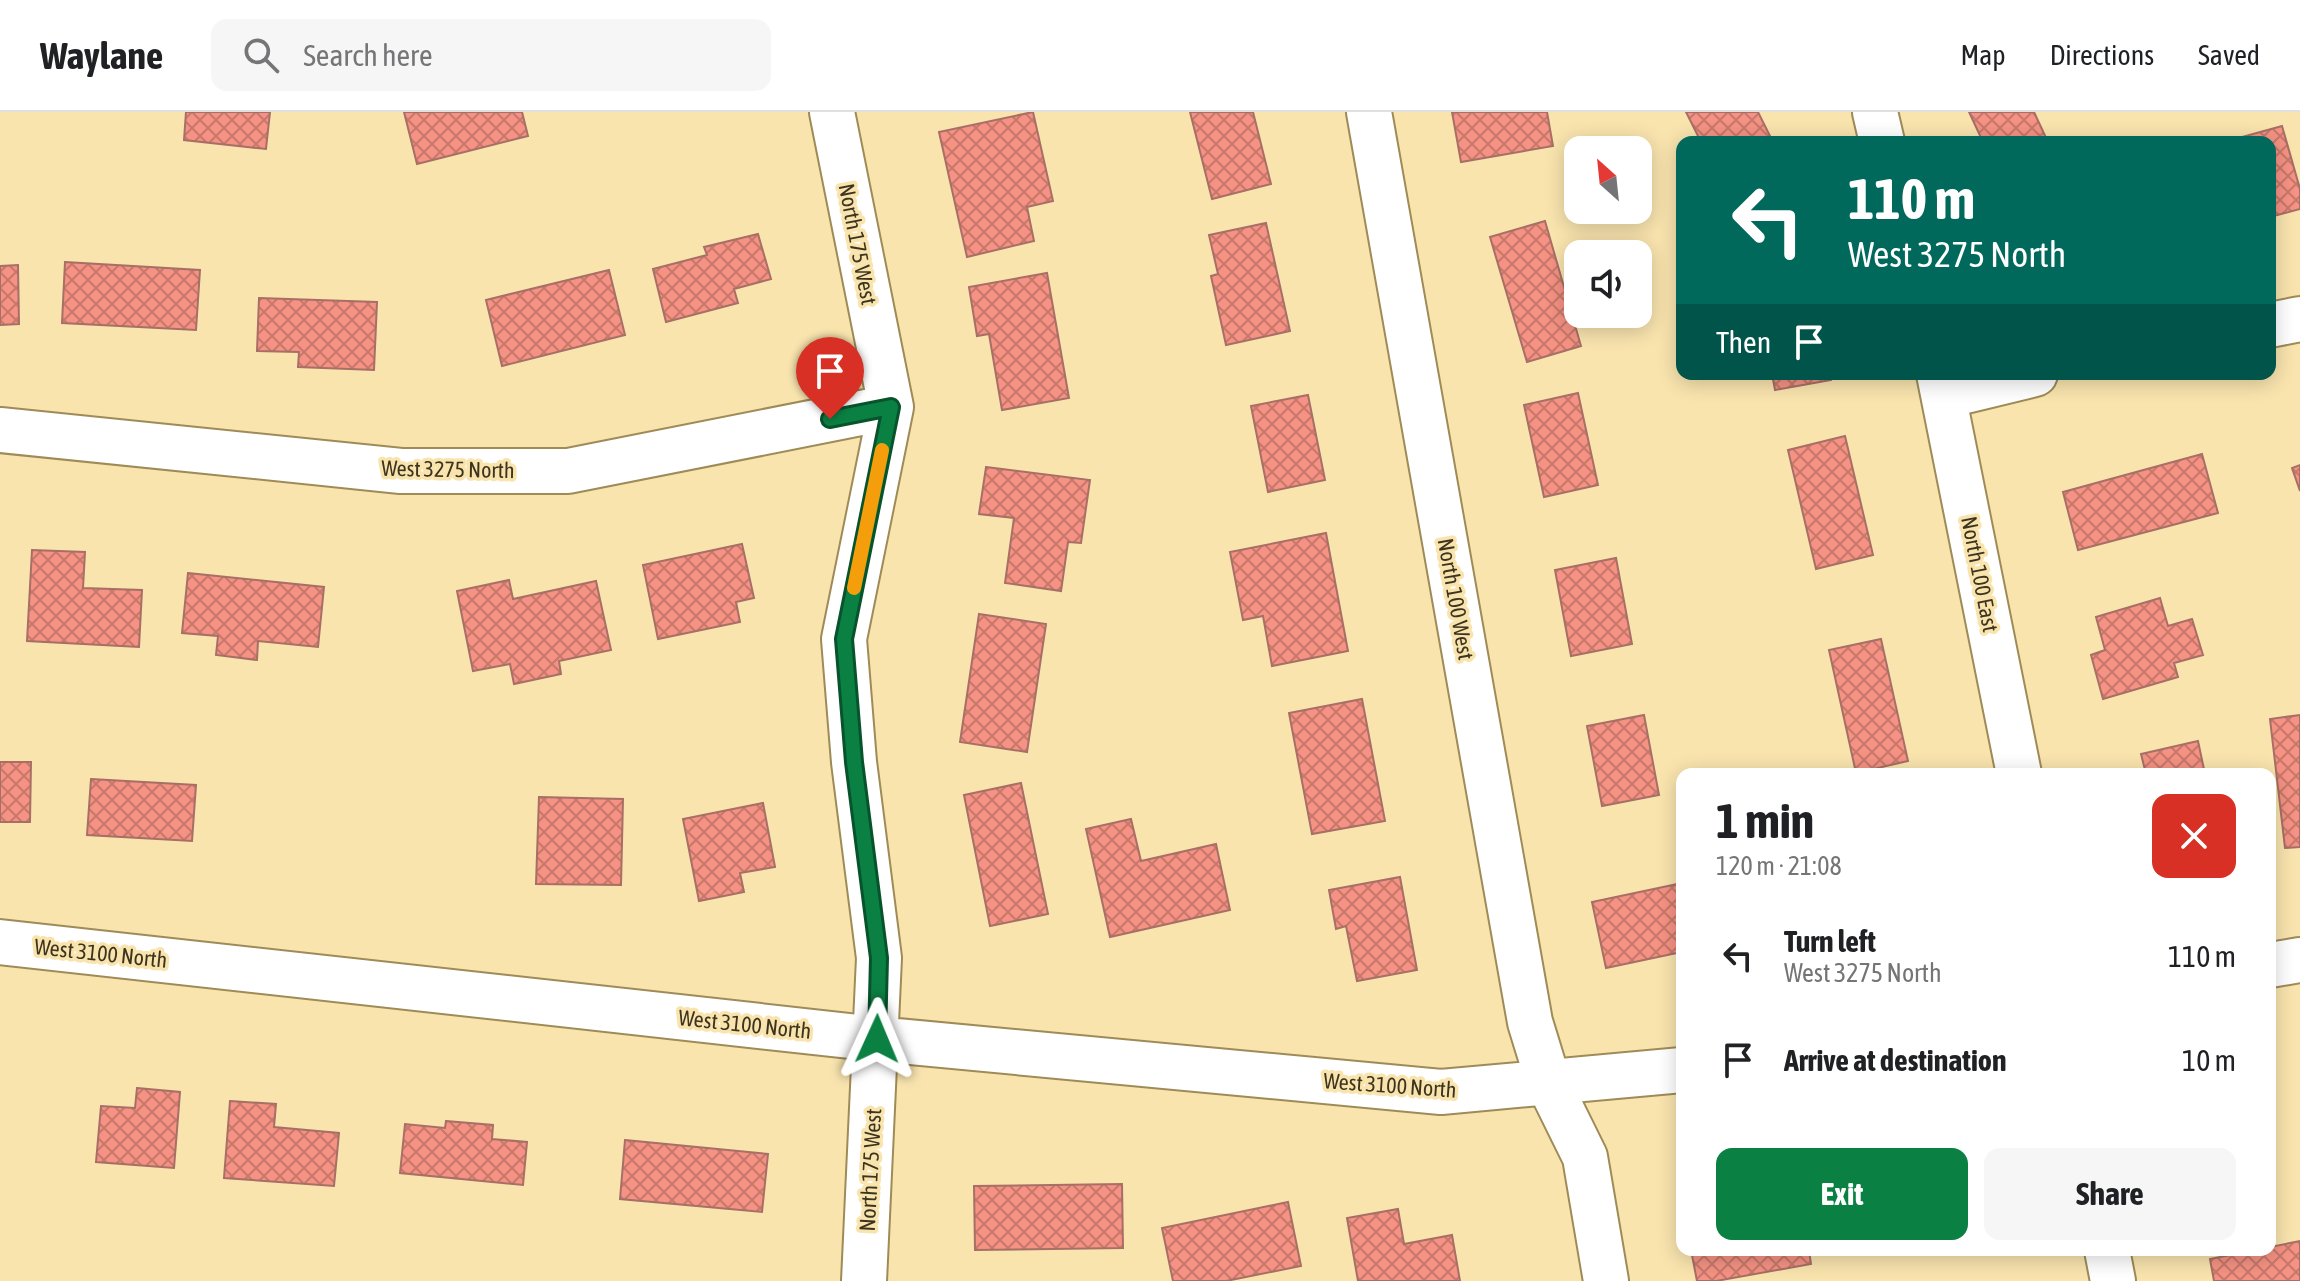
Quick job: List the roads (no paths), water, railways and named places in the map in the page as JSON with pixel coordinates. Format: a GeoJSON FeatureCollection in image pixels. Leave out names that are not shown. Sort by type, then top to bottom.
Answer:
{"type":"FeatureCollection","features":[{"type":"Feature","properties":{"kind":"street","name":"North 175 West"},"geometry":{"type":"LineString","coordinates":[[832,112],[891,407],[844,639],[854,762],[879,958],[864,1281]]}},
{"type":"Feature","properties":{"kind":"street","name":"North 100 West"},"geometry":{"type":"LineString","coordinates":[[1369,112],[1530,1022],[1549,1084],[1585,1157],[1606,1281]]}},
{"type":"Feature","properties":{"kind":"street"},"geometry":{"type":"LineString","coordinates":[[1875,112],[1881,136]]}},
{"type":"Feature","properties":{"kind":"street"},"geometry":{"type":"LineString","coordinates":[[2276,324],[2300,319]]}},
{"type":"Feature","properties":{"kind":"street"},"geometry":{"type":"LineString","coordinates":[[1942,385],[1984,380]]}},
{"type":"Feature","properties":{"kind":"street","name":"North 100 East"},"geometry":{"type":"LineString","coordinates":[[1942,385],[2018,768]]}},
{"type":"Feature","properties":{"kind":"street","name":"West 3275 North"},"geometry":{"type":"LineString","coordinates":[[0,430],[401,471],[568,471],[891,407]]}},
{"type":"Feature","properties":{"kind":"street","name":"West 3100 North"},"geometry":{"type":"LineString","coordinates":[[0,942],[877,1039],[1441,1092],[1676,1071]]}},
{"type":"Feature","properties":{"kind":"street"},"geometry":{"type":"LineString","coordinates":[[2276,964],[2300,960]]}},
{"type":"Feature","properties":{"kind":"street"},"geometry":{"type":"LineString","coordinates":[[2108,1256],[2113,1281]]}}]}
